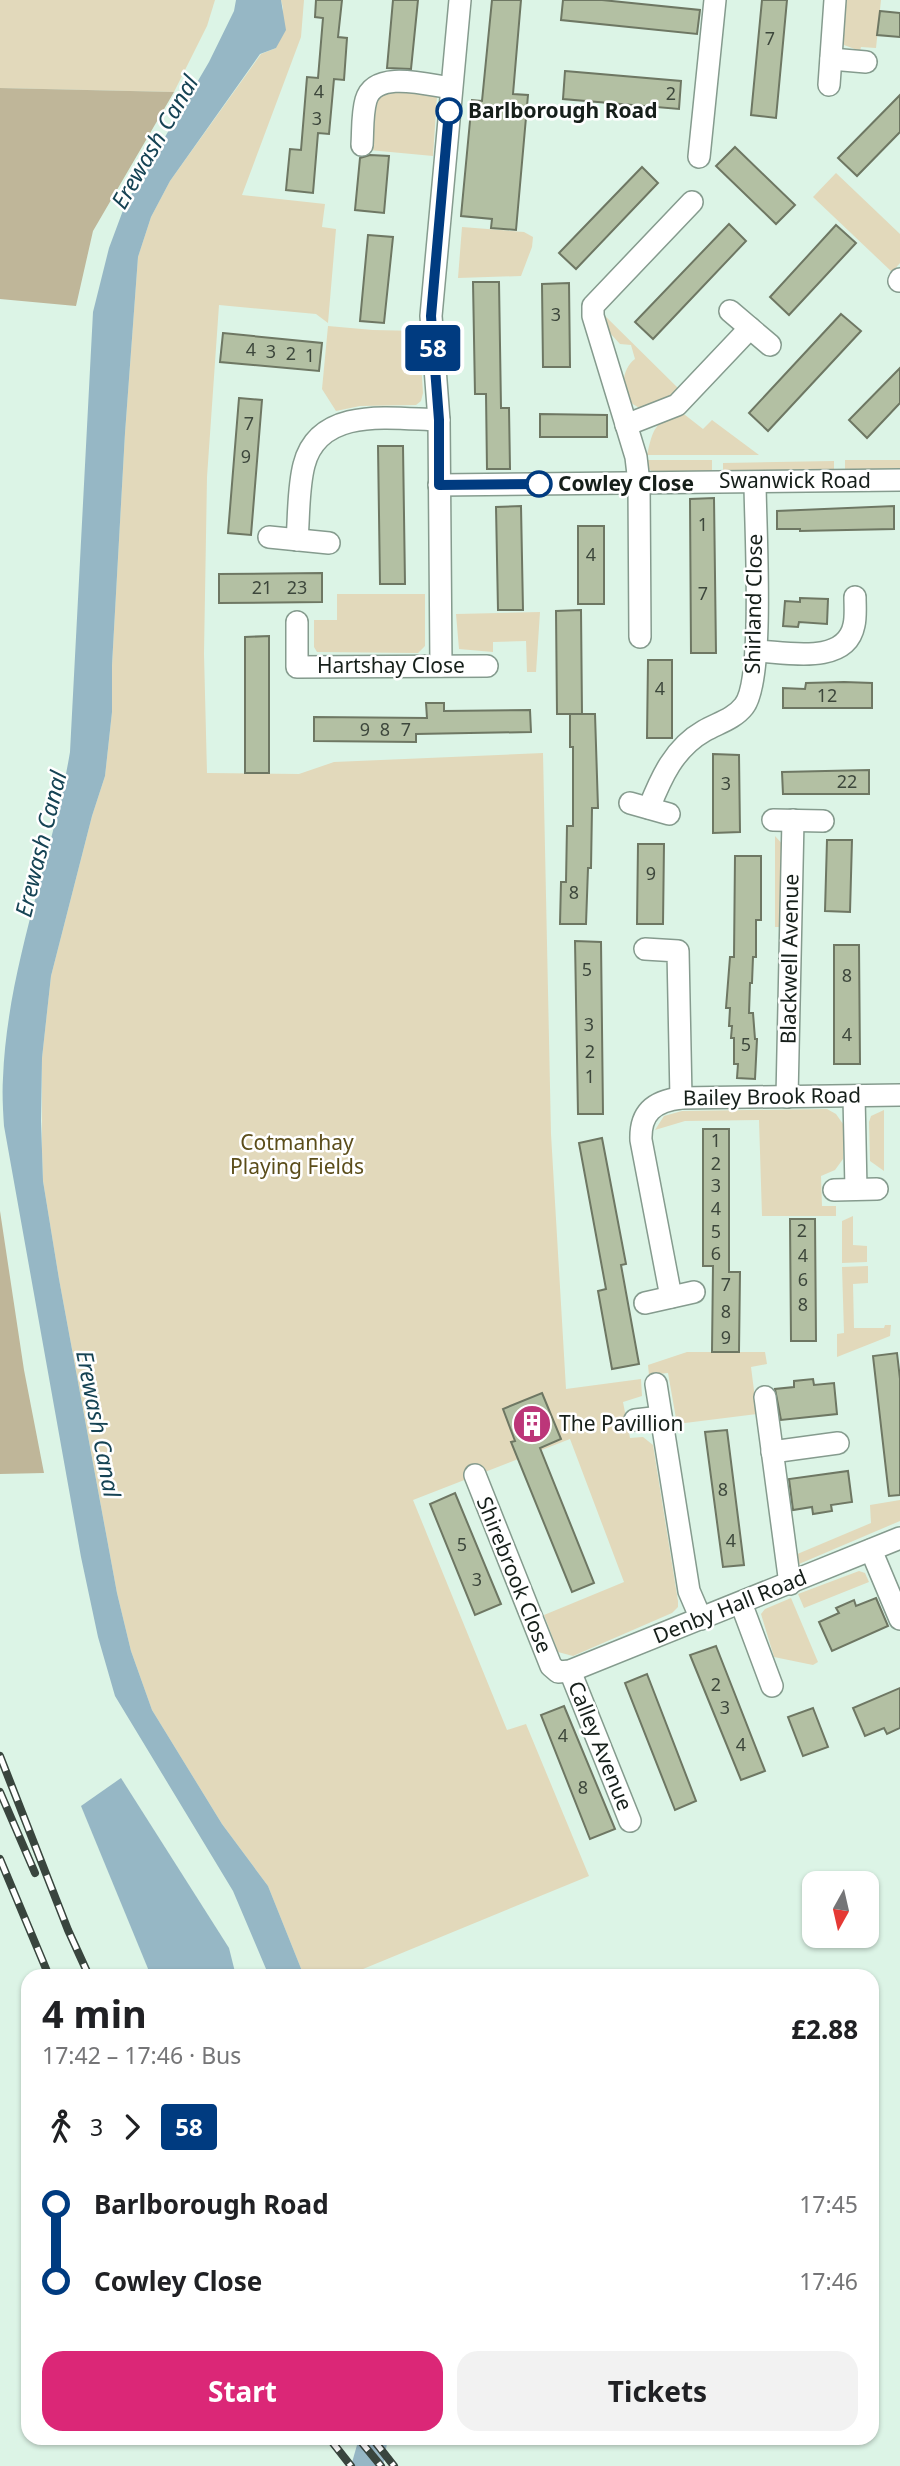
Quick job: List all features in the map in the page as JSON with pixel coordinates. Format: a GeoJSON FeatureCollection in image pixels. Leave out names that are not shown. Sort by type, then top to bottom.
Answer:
{"type":"FeatureCollection","features":[{"type":"Feature","properties":{"kind":"street"},"geometry":{"type":"LineString","coordinates":[[441,666],[439,420],[431,316],[460,0]]}},
{"type":"Feature","properties":{"kind":"street"},"geometry":{"type":"LineString","coordinates":[[695,142],[715,0]]}},
{"type":"Feature","properties":{"kind":"street"},"geometry":{"type":"LineString","coordinates":[[829,85],[835,0]]}},
{"type":"Feature","properties":{"kind":"street"},"geometry":{"type":"LineString","coordinates":[[831,59],[866,62]]}},
{"type":"Feature","properties":{"kind":"street"},"geometry":{"type":"LineString","coordinates":[[362,145],[365,101],[373,87],[389,81],[452,88]]}},
{"type":"Feature","properties":{"kind":"street"},"geometry":{"type":"LineString","coordinates":[[641,637],[639,483],[626,425],[616,356],[593,316],[593,306],[692,202]]}},
{"type":"Feature","properties":{"kind":"street"},"geometry":{"type":"LineString","coordinates":[[730,311],[770,345]]}},
{"type":"Feature","properties":{"kind":"street"},"geometry":{"type":"LineString","coordinates":[[626,425],[677,405],[750,328]]}},
{"type":"Feature","properties":{"kind":"street"},"geometry":{"type":"LineString","coordinates":[[297,540],[303,466],[309,451],[327,431],[353,419],[439,420]]}},
{"type":"Feature","properties":{"kind":"street","name":"Swanwick Road"},"geometry":{"type":"LineString","coordinates":[[439,485],[900,480]]}},
{"type":"Feature","properties":{"kind":"street","name":"Shirland Close"},"geometry":{"type":"LineString","coordinates":[[649,808],[666,769],[690,741],[736,715],[752,690],[757,651],[755,482]]}},
{"type":"Feature","properties":{"kind":"street"},"geometry":{"type":"LineString","coordinates":[[269,537],[329,543]]}},
{"type":"Feature","properties":{"kind":"street"},"geometry":{"type":"LineString","coordinates":[[757,651],[818,653],[838,648],[848,640],[854,626],[855,597]]}},
{"type":"Feature","properties":{"kind":"street","name":"Hartshay Close"},"geometry":{"type":"LineString","coordinates":[[297,622],[297,667],[487,666]]}},
{"type":"Feature","properties":{"kind":"street","name":"Blackwell Avenue"},"geometry":{"type":"LineString","coordinates":[[787,1097],[783,820],[823,821]]}},
{"type":"Feature","properties":{"kind":"street"},"geometry":{"type":"LineString","coordinates":[[645,949],[678,951],[681,1098]]}},
{"type":"Feature","properties":{"kind":"street"},"geometry":{"type":"LineString","coordinates":[[854,1096],[845,1189],[877,1189]]}},
{"type":"Feature","properties":{"kind":"street","name":"Bailey Brook Road"},"geometry":{"type":"LineString","coordinates":[[671,1297],[641,1140],[642,1121],[658,1103],[681,1098],[900,1096]]}},
{"type":"Feature","properties":{"kind":"street"},"geometry":{"type":"LineString","coordinates":[[645,1303],[694,1293]]}},
{"type":"Feature","properties":{"kind":"street"},"geometry":{"type":"LineString","coordinates":[[656,1384],[689,1591],[701,1619]]}},
{"type":"Feature","properties":{"kind":"street"},"geometry":{"type":"LineString","coordinates":[[765,1396],[790,1584]]}},
{"type":"Feature","properties":{"kind":"street"},"geometry":{"type":"LineString","coordinates":[[635,1420],[661,1417]]}},
{"type":"Feature","properties":{"kind":"street"},"geometry":{"type":"LineString","coordinates":[[772,1451],[838,1443]]}},
{"type":"Feature","properties":{"kind":"street","name":"Shirebrook Close"},"geometry":{"type":"LineString","coordinates":[[475,1475],[551,1667],[564,1671]]}},
{"type":"Feature","properties":{"kind":"street","name":"Denby Hall Road"},"geometry":{"type":"LineString","coordinates":[[564,1671],[790,1584],[900,1538]]}},
{"type":"Feature","properties":{"kind":"street"},"geometry":{"type":"LineString","coordinates":[[871,1550],[900,1619]]}},
{"type":"Feature","properties":{"kind":"street"},"geometry":{"type":"LineString","coordinates":[[741,1603],[771,1686]]}},
{"type":"Feature","properties":{"kind":"street","name":"Calley Avenue"},"geometry":{"type":"LineString","coordinates":[[564,1671],[630,1821]]}},
{"type":"Feature","properties":{"kind":"green space"},"geometry":{"type":"Polygon","coordinates":[[[0,0],[215,0],[207,26],[174,92],[0,88],[0,0]]]}},
{"type":"Feature","properties":{"kind":"green space","name":"Cotmanhay Playing Fields"},"geometry":{"type":"Polygon","coordinates":[[[281,0],[304,0],[301,37],[242,195],[325,204],[322,227],[336,229],[328,323],[316,314],[219,305],[207,477],[204,654],[207,773],[299,774],[334,762],[543,753],[551,1134],[566,1389],[641,1379],[642,1396],[623,1402],[630,1438],[643,1437],[653,1445],[678,1601],[678,1607],[672,1613],[573,1656],[558,1652],[544,1615],[624,1582],[570,1439],[413,1500],[507,1730],[526,1724],[589,1876],[363,1969],[301,1969],[268,1886],[222,1824],[152,1710],[131,1651],[117,1593],[43,1181],[42,1058],[51,976],[92,816],[105,776],[112,712],[112,665],[125,433],[138,257],[151,217],[170,181],[261,54],[276,48],[283,8],[281,0]]]}},
{"type":"Feature","properties":{"kind":"green space"},"geometry":{"type":"Polygon","coordinates":[[[843,0],[881,0],[876,48],[861,47],[860,51],[844,45],[840,38],[843,0]]]}},
{"type":"Feature","properties":{"kind":"green space"},"geometry":{"type":"Polygon","coordinates":[[[388,90],[437,96],[433,156],[369,150],[374,102],[388,90]]]}},
{"type":"Feature","properties":{"kind":"green space"},"geometry":{"type":"Polygon","coordinates":[[[836,173],[900,234],[900,263],[892,272],[813,197],[836,173]]]}},
{"type":"Feature","properties":{"kind":"green space"},"geometry":{"type":"Polygon","coordinates":[[[462,227],[524,232],[533,237],[521,276],[458,278],[462,227]]]}},
{"type":"Feature","properties":{"kind":"green space"},"geometry":{"type":"Polygon","coordinates":[[[599,310],[681,391],[653,407],[641,408],[630,402],[624,390],[624,376],[635,359],[631,345],[620,344],[610,333],[605,334],[599,310]]]}},
{"type":"Feature","properties":{"kind":"green space"},"geometry":{"type":"Polygon","coordinates":[[[328,326],[419,331],[423,393],[421,401],[416,405],[360,406],[336,411],[322,389],[328,326]]]}},
{"type":"Feature","properties":{"kind":"green space"},"geometry":{"type":"Polygon","coordinates":[[[680,411],[703,429],[712,420],[759,455],[647,455],[656,427],[680,411]]]}},
{"type":"Feature","properties":{"kind":"green space"},"geometry":{"type":"Polygon","coordinates":[[[646,460],[712,460],[712,473],[654,473],[648,468],[646,460]]]}},
{"type":"Feature","properties":{"kind":"green space"},"geometry":{"type":"Polygon","coordinates":[[[845,460],[900,460],[900,469],[845,470],[845,460]]]}},
{"type":"Feature","properties":{"kind":"green space"},"geometry":{"type":"Polygon","coordinates":[[[834,461],[834,471],[723,473],[723,463],[834,461]]]}},
{"type":"Feature","properties":{"kind":"green space"},"geometry":{"type":"Polygon","coordinates":[[[337,594],[425,594],[425,646],[418,653],[317,652],[314,647],[314,620],[337,620],[337,594]]]}},
{"type":"Feature","properties":{"kind":"green space"},"geometry":{"type":"Polygon","coordinates":[[[540,612],[536,672],[527,672],[526,641],[493,642],[493,652],[459,649],[456,614],[540,612]]]}},
{"type":"Feature","properties":{"kind":"green space"},"geometry":{"type":"Polygon","coordinates":[[[775,836],[784,846],[784,927],[775,927],[775,836]]]}},
{"type":"Feature","properties":{"kind":"green space"},"geometry":{"type":"Polygon","coordinates":[[[827,1109],[836,1114],[843,1124],[843,1159],[835,1170],[821,1176],[822,1206],[836,1206],[836,1216],[762,1216],[759,1120],[685,1121],[655,1130],[664,1116],[682,1111],[827,1109]]]}},
{"type":"Feature","properties":{"kind":"green space"},"geometry":{"type":"Polygon","coordinates":[[[884,1110],[884,1171],[870,1161],[869,1122],[871,1116],[884,1110]]]}},
{"type":"Feature","properties":{"kind":"green space"},"geometry":{"type":"Polygon","coordinates":[[[853,1216],[853,1245],[867,1246],[867,1262],[842,1263],[842,1221],[853,1216]]]}},
{"type":"Feature","properties":{"kind":"green space"},"geometry":{"type":"Polygon","coordinates":[[[868,1266],[868,1283],[853,1284],[854,1328],[884,1328],[885,1325],[891,1325],[890,1336],[837,1357],[837,1334],[844,1333],[842,1267],[868,1266]]]}},
{"type":"Feature","properties":{"kind":"green space"},"geometry":{"type":"Polygon","coordinates":[[[687,1352],[765,1352],[767,1364],[751,1367],[757,1414],[677,1424],[668,1373],[649,1375],[648,1365],[687,1352]]]}},
{"type":"Feature","properties":{"kind":"green space"},"geometry":{"type":"Polygon","coordinates":[[[900,1500],[900,1521],[799,1564],[795,1563],[795,1555],[871,1523],[870,1505],[900,1500]]]}},
{"type":"Feature","properties":{"kind":"green space"},"geometry":{"type":"Polygon","coordinates":[[[859,1571],[865,1573],[869,1582],[804,1608],[798,1594],[859,1571]]]}},
{"type":"Feature","properties":{"kind":"green space"},"geometry":{"type":"Polygon","coordinates":[[[791,1598],[818,1662],[813,1665],[774,1657],[761,1614],[765,1609],[791,1598]]]}},
{"type":"Feature","properties":{"kind":"shaded area"},"geometry":{"type":"Polygon","coordinates":[[[0,88],[174,92],[93,231],[76,306],[0,299],[0,88]]]}},
{"type":"Feature","properties":{"kind":"shaded area"},"geometry":{"type":"Polygon","coordinates":[[[0,1211],[24,1370],[44,1473],[0,1474],[0,1211]]]}},
{"type":"Feature","properties":{"kind":"water"},"geometry":{"type":"Polygon","coordinates":[[[236,0],[281,0],[286,30],[276,48],[260,54],[170,181],[151,217],[138,257],[125,433],[112,665],[112,712],[105,776],[92,816],[51,976],[42,1058],[43,1181],[117,1593],[131,1651],[152,1710],[222,1824],[268,1886],[301,1969],[266,1969],[233,1891],[115,1696],[98,1637],[81,1557],[4,1126],[3,1102],[6,1037],[13,996],[70,752],[93,312],[109,248],[125,205],[209,62],[234,11],[236,0]]]}},
{"type":"Feature","properties":{"kind":"water"},"geometry":{"type":"Polygon","coordinates":[[[121,1778],[229,1948],[234,1969],[148,1969],[81,1806],[121,1778]]]}},
{"type":"Feature","properties":{"kind":"water"},"geometry":{"type":"Polygon","coordinates":[[[357,2445],[387,2445],[383,2466],[351,2466],[357,2445]]]}},
{"type":"Feature","properties":{"kind":"building"},"geometry":{"type":"Polygon","coordinates":[[[316,0],[342,0],[338,37],[347,38],[344,80],[334,79],[329,134],[318,133],[313,193],[286,190],[290,149],[301,150],[307,77],[318,78],[323,18],[315,17],[316,0]]]}},
{"type":"Feature","properties":{"kind":"building"},"geometry":{"type":"Polygon","coordinates":[[[393,0],[418,0],[411,69],[387,68],[393,0]]]}},
{"type":"Feature","properties":{"kind":"building"},"geometry":{"type":"Polygon","coordinates":[[[492,0],[521,0],[513,94],[528,95],[516,230],[491,228],[492,219],[461,216],[472,100],[482,101],[492,0]]]}},
{"type":"Feature","properties":{"kind":"building"},"geometry":{"type":"Polygon","coordinates":[[[563,0],[602,0],[700,10],[697,34],[561,20],[563,0]]]}},
{"type":"Feature","properties":{"kind":"building"},"geometry":{"type":"Polygon","coordinates":[[[762,0],[787,0],[776,118],[751,115],[762,0]]]}},
{"type":"Feature","properties":{"kind":"building"},"geometry":{"type":"Polygon","coordinates":[[[880,11],[900,13],[900,37],[877,35],[880,11]]]}},
{"type":"Feature","properties":{"kind":"building"},"geometry":{"type":"Polygon","coordinates":[[[565,71],[681,81],[679,109],[563,99],[565,71]]]}},
{"type":"Feature","properties":{"kind":"building"},"geometry":{"type":"Polygon","coordinates":[[[900,95],[900,132],[857,176],[838,158],[900,95]]]}},
{"type":"Feature","properties":{"kind":"building"},"geometry":{"type":"Polygon","coordinates":[[[735,147],[795,205],[776,224],[716,166],[735,147]]]}},
{"type":"Feature","properties":{"kind":"building"},"geometry":{"type":"Polygon","coordinates":[[[370,155],[389,156],[384,213],[355,210],[360,158],[370,155]]]}},
{"type":"Feature","properties":{"kind":"building"},"geometry":{"type":"Polygon","coordinates":[[[642,167],[658,183],[576,269],[559,253],[642,167]]]}},
{"type":"Feature","properties":{"kind":"building"},"geometry":{"type":"Polygon","coordinates":[[[729,224],[746,241],[653,339],[635,322],[729,224]]]}},
{"type":"Feature","properties":{"kind":"building"},"geometry":{"type":"Polygon","coordinates":[[[836,225],[856,243],[789,315],[770,297],[836,225]]]}},
{"type":"Feature","properties":{"kind":"building"},"geometry":{"type":"Polygon","coordinates":[[[368,235],[393,237],[384,323],[360,321],[368,235]]]}},
{"type":"Feature","properties":{"kind":"building"},"geometry":{"type":"Polygon","coordinates":[[[473,282],[499,282],[501,408],[509,408],[510,469],[487,469],[486,394],[475,394],[473,282]]]}},
{"type":"Feature","properties":{"kind":"building"},"geometry":{"type":"Polygon","coordinates":[[[569,283],[570,367],[543,367],[542,284],[569,283]]]}},
{"type":"Feature","properties":{"kind":"building"},"geometry":{"type":"Polygon","coordinates":[[[841,314],[861,331],[768,431],[749,413],[841,314]]]}},
{"type":"Feature","properties":{"kind":"building"},"geometry":{"type":"Polygon","coordinates":[[[223,333],[322,343],[319,371],[220,362],[223,333]]]}},
{"type":"Feature","properties":{"kind":"building"},"geometry":{"type":"Polygon","coordinates":[[[900,368],[900,403],[867,438],[849,420],[900,368]]]}},
{"type":"Feature","properties":{"kind":"building"},"geometry":{"type":"Polygon","coordinates":[[[239,398],[262,400],[251,535],[228,533],[239,398]]]}},
{"type":"Feature","properties":{"kind":"building"},"geometry":{"type":"Polygon","coordinates":[[[540,414],[607,415],[607,437],[540,437],[540,414]]]}},
{"type":"Feature","properties":{"kind":"building"},"geometry":{"type":"Polygon","coordinates":[[[378,446],[403,446],[405,584],[380,584],[378,446]]]}},
{"type":"Feature","properties":{"kind":"building"},"geometry":{"type":"Polygon","coordinates":[[[714,498],[716,653],[691,653],[690,499],[714,498]]]}},
{"type":"Feature","properties":{"kind":"building"},"geometry":{"type":"Polygon","coordinates":[[[521,506],[523,610],[498,610],[496,507],[521,506]]]}},
{"type":"Feature","properties":{"kind":"building"},"geometry":{"type":"Polygon","coordinates":[[[894,506],[894,529],[777,529],[777,511],[894,506]]]}},
{"type":"Feature","properties":{"kind":"building"},"geometry":{"type":"Polygon","coordinates":[[[578,526],[604,526],[604,604],[578,604],[578,526]]]}},
{"type":"Feature","properties":{"kind":"building"},"geometry":{"type":"Polygon","coordinates":[[[322,573],[322,602],[219,603],[219,574],[322,573]]]}},
{"type":"Feature","properties":{"kind":"building"},"geometry":{"type":"Polygon","coordinates":[[[800,598],[828,599],[827,624],[799,622],[798,627],[783,626],[785,601],[800,602],[800,598]]]}},
{"type":"Feature","properties":{"kind":"building"},"geometry":{"type":"Polygon","coordinates":[[[581,610],[582,714],[557,714],[556,611],[581,610]]]}},
{"type":"Feature","properties":{"kind":"building"},"geometry":{"type":"Polygon","coordinates":[[[269,636],[269,773],[245,773],[245,637],[269,636]]]}},
{"type":"Feature","properties":{"kind":"building"},"geometry":{"type":"Polygon","coordinates":[[[648,660],[672,660],[672,738],[647,738],[648,660]]]}},
{"type":"Feature","properties":{"kind":"building"},"geometry":{"type":"Polygon","coordinates":[[[806,683],[872,683],[872,708],[783,708],[783,688],[805,689],[806,683]]]}},
{"type":"Feature","properties":{"kind":"building"},"geometry":{"type":"Polygon","coordinates":[[[426,703],[444,703],[444,711],[530,710],[531,732],[416,734],[416,742],[314,741],[314,717],[427,718],[426,703]]]}},
{"type":"Feature","properties":{"kind":"building"},"geometry":{"type":"Polygon","coordinates":[[[570,714],[595,714],[598,808],[592,808],[591,868],[588,868],[586,924],[560,924],[561,882],[566,882],[567,826],[573,826],[573,747],[570,747],[570,714]]]}},
{"type":"Feature","properties":{"kind":"building"},"geometry":{"type":"Polygon","coordinates":[[[713,754],[739,755],[740,832],[713,833],[713,754]]]}},
{"type":"Feature","properties":{"kind":"building"},"geometry":{"type":"Polygon","coordinates":[[[869,770],[869,794],[783,794],[782,772],[869,770]]]}},
{"type":"Feature","properties":{"kind":"building"},"geometry":{"type":"Polygon","coordinates":[[[827,840],[852,840],[850,912],[825,911],[827,840]]]}},
{"type":"Feature","properties":{"kind":"building"},"geometry":{"type":"Polygon","coordinates":[[[638,844],[664,844],[663,924],[637,924],[638,844]]]}},
{"type":"Feature","properties":{"kind":"building"},"geometry":{"type":"Polygon","coordinates":[[[735,856],[761,856],[761,920],[756,920],[756,957],[753,957],[749,1013],[753,1013],[757,1039],[755,1079],[737,1078],[734,1038],[731,1038],[732,1026],[729,1026],[730,1008],[726,1008],[730,957],[734,957],[735,856]]]}},
{"type":"Feature","properties":{"kind":"building"},"geometry":{"type":"Polygon","coordinates":[[[575,941],[601,942],[603,1114],[578,1114],[575,941]]]}},
{"type":"Feature","properties":{"kind":"building"},"geometry":{"type":"Polygon","coordinates":[[[834,945],[859,945],[860,1064],[834,1064],[834,945]]]}},
{"type":"Feature","properties":{"kind":"building"},"geometry":{"type":"Polygon","coordinates":[[[703,1129],[729,1129],[729,1272],[740,1272],[739,1352],[712,1352],[713,1266],[703,1266],[703,1129]]]}},
{"type":"Feature","properties":{"kind":"building"},"geometry":{"type":"Polygon","coordinates":[[[602,1138],[626,1264],[621,1265],[639,1364],[612,1369],[598,1291],[606,1289],[579,1143],[602,1138]]]}},
{"type":"Feature","properties":{"kind":"building"},"geometry":{"type":"Polygon","coordinates":[[[790,1219],[815,1219],[816,1341],[791,1341],[790,1219]]]}},
{"type":"Feature","properties":{"kind":"building"},"geometry":{"type":"Polygon","coordinates":[[[897,1353],[900,1379],[900,1495],[889,1496],[873,1356],[897,1353]]]}},
{"type":"Feature","properties":{"kind":"building"},"geometry":{"type":"Polygon","coordinates":[[[813,1379],[814,1385],[834,1383],[837,1414],[781,1420],[775,1389],[794,1387],[794,1381],[813,1379]]]}},
{"type":"Feature","properties":{"kind":"building"},"geometry":{"type":"Polygon","coordinates":[[[542,1393],[561,1439],[540,1448],[594,1583],[572,1592],[511,1442],[515,1441],[503,1409],[542,1393]]]}},
{"type":"Feature","properties":{"kind":"building"},"geometry":{"type":"Polygon","coordinates":[[[727,1430],[744,1565],[723,1567],[705,1432],[727,1430]]]}},
{"type":"Feature","properties":{"kind":"building"},"geometry":{"type":"Polygon","coordinates":[[[848,1471],[852,1502],[831,1505],[832,1511],[813,1514],[812,1507],[793,1510],[789,1479],[848,1471]]]}},
{"type":"Feature","properties":{"kind":"building"},"geometry":{"type":"Polygon","coordinates":[[[455,1493],[501,1604],[475,1615],[430,1504],[455,1493]]]}},
{"type":"Feature","properties":{"kind":"building"},"geometry":{"type":"Polygon","coordinates":[[[876,1598],[888,1626],[832,1651],[819,1622],[839,1613],[836,1608],[854,1600],[856,1606],[876,1598]]]}},
{"type":"Feature","properties":{"kind":"building"},"geometry":{"type":"Polygon","coordinates":[[[716,1646],[765,1771],[741,1780],[690,1655],[716,1646]]]}},
{"type":"Feature","properties":{"kind":"building"},"geometry":{"type":"Polygon","coordinates":[[[647,1674],[696,1801],[675,1810],[625,1683],[647,1674]]]}},
{"type":"Feature","properties":{"kind":"building"},"geometry":{"type":"Polygon","coordinates":[[[900,1688],[900,1728],[887,1734],[884,1728],[865,1736],[853,1708],[900,1688]]]}},
{"type":"Feature","properties":{"kind":"building"},"geometry":{"type":"Polygon","coordinates":[[[564,1706],[615,1829],[590,1839],[541,1715],[564,1706]]]}},
{"type":"Feature","properties":{"kind":"building"},"geometry":{"type":"Polygon","coordinates":[[[813,1708],[828,1747],[803,1756],[788,1717],[813,1708]]]}},
{"type":"Feature","properties":{"kind":"railway"},"geometry":{"type":"LineString","coordinates":[[0,1756],[86,1969]]}},
{"type":"Feature","properties":{"kind":"railway"},"geometry":{"type":"LineString","coordinates":[[0,1792],[35,1873]]}},
{"type":"Feature","properties":{"kind":"railway"},"geometry":{"type":"LineString","coordinates":[[0,1859],[46,1969]]}},
{"type":"Feature","properties":{"kind":"railway"},"geometry":{"type":"LineString","coordinates":[[334,2445],[351,2466]]}},
{"type":"Feature","properties":{"kind":"railway"},"geometry":{"type":"LineString","coordinates":[[364,2445],[381,2466]]}},
{"type":"Feature","properties":{"kind":"railway"},"geometry":{"type":"LineString","coordinates":[[378,2445],[394,2466]]}},
{"type":"Feature","properties":{"kind":"bus line","name":"58"},"geometry":{"type":"LineString","coordinates":[[449,111],[431,316],[438,396],[439,485],[539,484]]}},
{"type":"Feature","properties":{"kind":"place","name":"Barlborough Road"},"geometry":{"type":"Point","coordinates":[449,111]}},
{"type":"Feature","properties":{"kind":"place","name":"Cowley Close"},"geometry":{"type":"Point","coordinates":[539,484]}},
{"type":"Feature","properties":{"kind":"place","name":"The Pavillion"},"geometry":{"type":"Point","coordinates":[532,1424]}},
{"type":"Feature","properties":{"kind":"water label","name":"Erewash Canal"},"geometry":{"type":"Point","coordinates":[155,142]}},
{"type":"Feature","properties":{"kind":"water label","name":"Erewash Canal"},"geometry":{"type":"Point","coordinates":[41,844]}},
{"type":"Feature","properties":{"kind":"water label","name":"Erewash Canal"},"geometry":{"type":"Point","coordinates":[98,1424]}}]}
